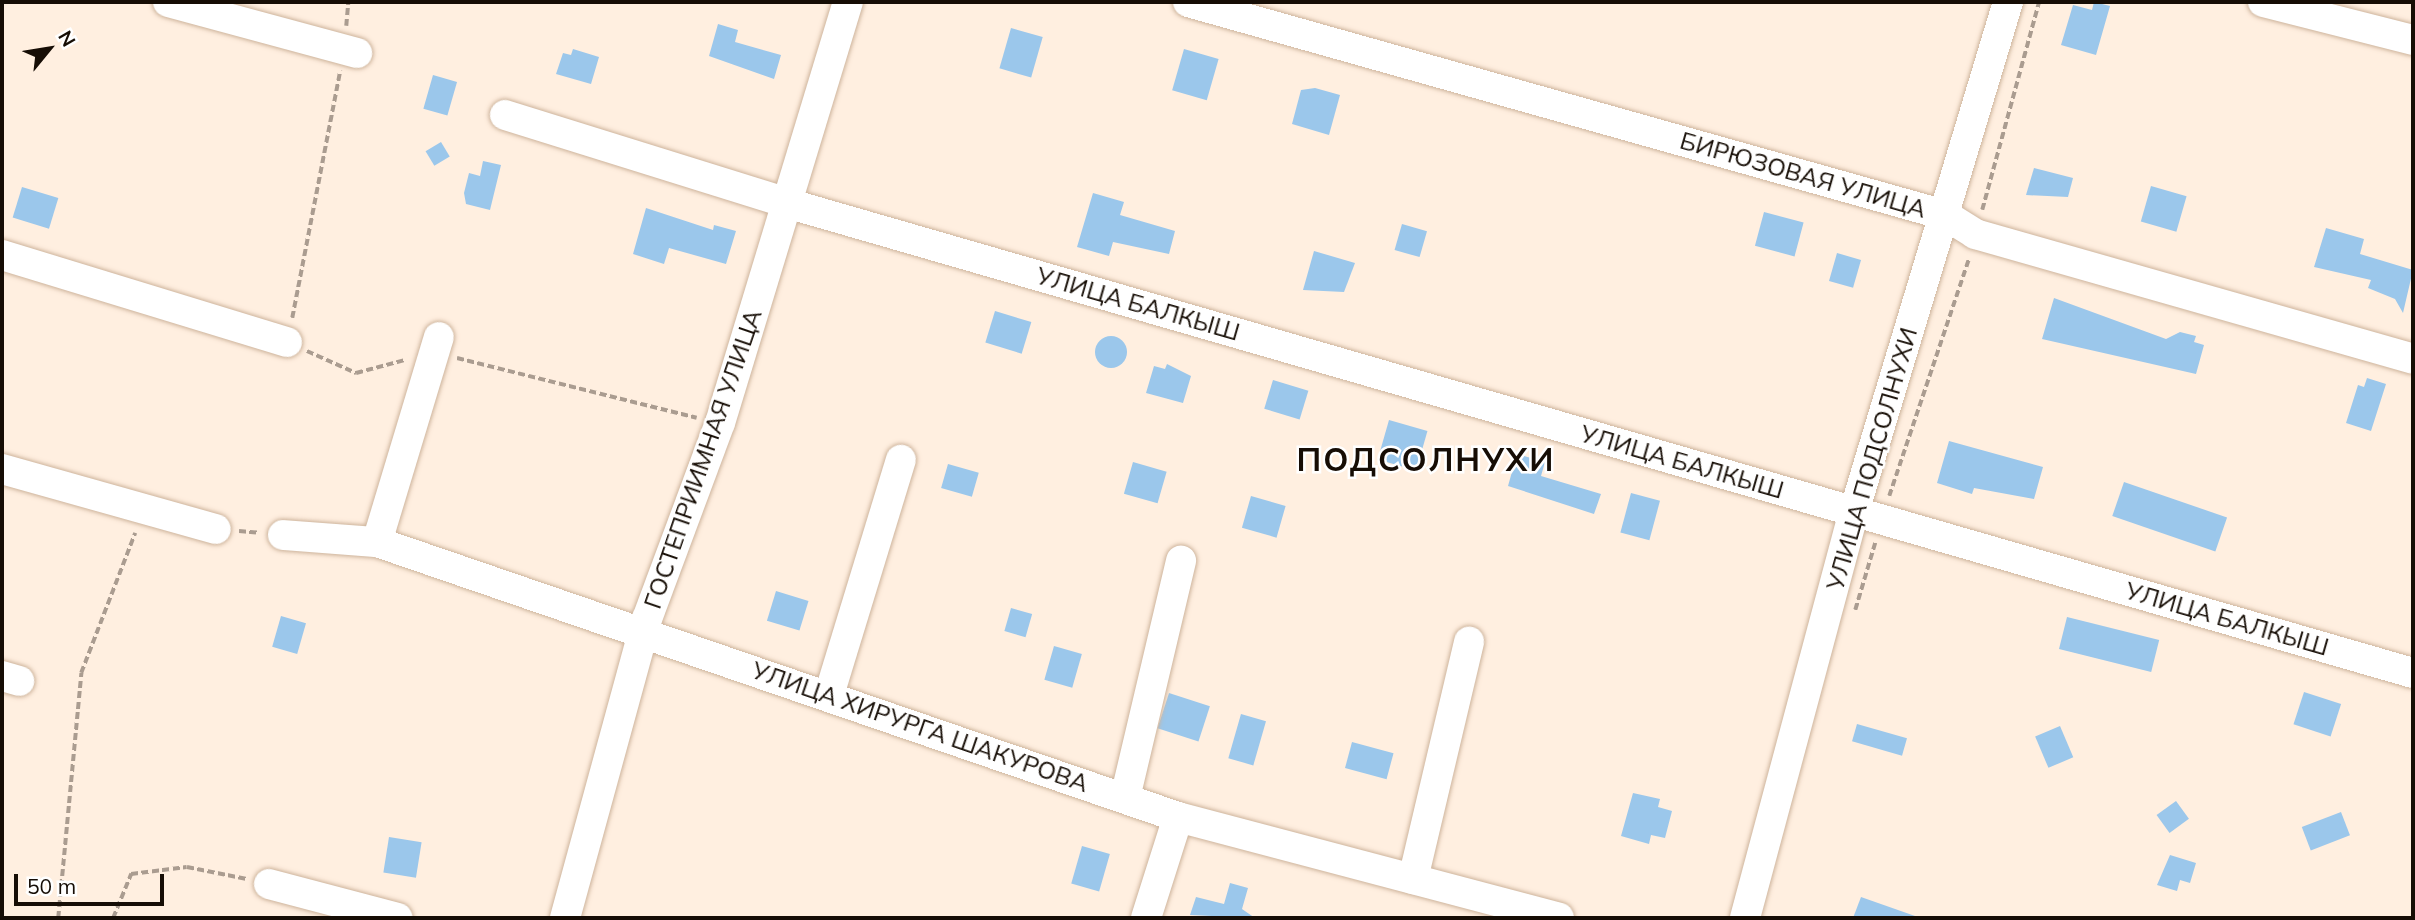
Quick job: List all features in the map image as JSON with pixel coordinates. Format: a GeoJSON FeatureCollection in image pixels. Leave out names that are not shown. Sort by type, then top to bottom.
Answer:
{"type":"FeatureCollection","features":[{"type":"Feature","properties":{"kind":"street"},"geometry":{"type":"LineString","coordinates":[[168,2],[351,51]]}},
{"type":"Feature","properties":{"kind":"street","name":"ГОСТЕПРИИМНАЯ УЛИЦА"},"geometry":{"type":"LineString","coordinates":[[565,918],[647,631],[720,424],[790,204],[848,2]]}},
{"type":"Feature","properties":{"kind":"street","name":"БИРЮЗОВАЯ УЛИЦА"},"geometry":{"type":"LineString","coordinates":[[1188,2],[1945,215],[1975,234],[2413,359]]}},
{"type":"Feature","properties":{"kind":"street","name":"УЛИЦА ПОДСОЛНУХИ"},"geometry":{"type":"LineString","coordinates":[[1745,918],[1868,516],[1945,215],[2008,2]]}},
{"type":"Feature","properties":{"kind":"street"},"geometry":{"type":"LineString","coordinates":[[2263,2],[2413,40]]}},
{"type":"Feature","properties":{"kind":"street","name":"УЛИЦА БАЛКЫШ"},"geometry":{"type":"LineString","coordinates":[[505,115],[790,204],[2413,673]]}},
{"type":"Feature","properties":{"kind":"street"},"geometry":{"type":"LineString","coordinates":[[2,255],[287,342]]}},
{"type":"Feature","properties":{"kind":"street"},"geometry":{"type":"LineString","coordinates":[[377,542],[437,344]]}},
{"type":"Feature","properties":{"kind":"street"},"geometry":{"type":"LineString","coordinates":[[829,695],[901,460]]}},
{"type":"Feature","properties":{"kind":"street"},"geometry":{"type":"LineString","coordinates":[[2,469],[216,529]]}},
{"type":"Feature","properties":{"kind":"street","name":"УЛИЦА ХИРУРГА ШАКУРОВА"},"geometry":{"type":"LineString","coordinates":[[283,535],[377,542],[647,631],[1178,817],[1559,918]]}},
{"type":"Feature","properties":{"kind":"street"},"geometry":{"type":"LineString","coordinates":[[1125,799],[1181,561]]}},
{"type":"Feature","properties":{"kind":"street"},"geometry":{"type":"LineString","coordinates":[[1413,879],[1469,642]]}},
{"type":"Feature","properties":{"kind":"street"},"geometry":{"type":"LineString","coordinates":[[1146,918],[1178,817]]}},
{"type":"Feature","properties":{"kind":"street"},"geometry":{"type":"LineString","coordinates":[[270,884],[398,918]]}},
{"type":"Feature","properties":{"kind":"path"},"geometry":{"type":"LineString","coordinates":[[348,2],[351,51],[287,342],[356,373],[437,344],[720,424]]}},
{"type":"Feature","properties":{"kind":"path"},"geometry":{"type":"LineString","coordinates":[[1855,613],[1868,516],[1975,234],[2039,2]]}},
{"type":"Feature","properties":{"kind":"path"},"geometry":{"type":"LineString","coordinates":[[58,918],[81,673],[144,509]]}},
{"type":"Feature","properties":{"kind":"path"},"geometry":{"type":"LineString","coordinates":[[216,529],[283,535]]}},
{"type":"Feature","properties":{"kind":"path"},"geometry":{"type":"LineString","coordinates":[[113,918],[131,874],[187,867],[270,884]]}},
{"type":"Feature","properties":{"kind":"building"},"geometry":{"type":"Polygon","coordinates":[[[2094,2],[2110,6],[2096,55],[2061,45],[2073,5],[2092,10],[2094,2]]]}},
{"type":"Feature","properties":{"kind":"building"},"geometry":{"type":"Polygon","coordinates":[[[718,24],[738,30],[735,42],[781,55],[774,79],[709,56],[718,24]]]}},
{"type":"Feature","properties":{"kind":"building"},"geometry":{"type":"Polygon","coordinates":[[[1011,28],[1043,37],[1031,77],[999,68],[1011,28]]]}},
{"type":"Feature","properties":{"kind":"building"},"geometry":{"type":"Polygon","coordinates":[[[573,49],[599,57],[591,84],[556,74],[563,53],[571,55],[573,49]]]}},
{"type":"Feature","properties":{"kind":"building"},"geometry":{"type":"Polygon","coordinates":[[[1184,49],[1219,59],[1207,100],[1172,90],[1184,49]]]}},
{"type":"Feature","properties":{"kind":"building"},"geometry":{"type":"Polygon","coordinates":[[[433,75],[457,82],[447,116],[423,109],[433,75]]]}},
{"type":"Feature","properties":{"kind":"building"},"geometry":{"type":"Polygon","coordinates":[[[1315,88],[1340,95],[1329,135],[1292,124],[1301,90],[1315,88]]]}},
{"type":"Feature","properties":{"kind":"building"},"geometry":{"type":"Polygon","coordinates":[[[441,142],[450,157],[434,166],[426,151],[441,142]]]}},
{"type":"Feature","properties":{"kind":"building"},"geometry":{"type":"Polygon","coordinates":[[[483,161],[501,165],[490,210],[466,204],[464,193],[469,173],[480,176],[483,161]]]}},
{"type":"Feature","properties":{"kind":"building"},"geometry":{"type":"Polygon","coordinates":[[[2034,168],[2073,178],[2068,197],[2026,195],[2034,168]]]}},
{"type":"Feature","properties":{"kind":"building"},"geometry":{"type":"Polygon","coordinates":[[[2151,186],[2187,196],[2176,232],[2141,222],[2151,186]]]}},
{"type":"Feature","properties":{"kind":"building"},"geometry":{"type":"Polygon","coordinates":[[[22,187],[58,198],[49,229],[13,218],[22,187]]]}},
{"type":"Feature","properties":{"kind":"building"},"geometry":{"type":"Polygon","coordinates":[[[1093,193],[1124,202],[1120,215],[1175,231],[1169,254],[1113,242],[1109,256],[1077,247],[1093,193]]]}},
{"type":"Feature","properties":{"kind":"building"},"geometry":{"type":"Polygon","coordinates":[[[646,208],[713,230],[714,225],[736,231],[726,264],[669,248],[664,264],[633,254],[646,208]]]}},
{"type":"Feature","properties":{"kind":"building"},"geometry":{"type":"Polygon","coordinates":[[[1764,212],[1804,223],[1795,256],[1755,246],[1764,212]]]}},
{"type":"Feature","properties":{"kind":"building"},"geometry":{"type":"Polygon","coordinates":[[[1402,224],[1427,231],[1420,257],[1395,250],[1402,224]]]}},
{"type":"Feature","properties":{"kind":"building"},"geometry":{"type":"Polygon","coordinates":[[[2326,228],[2364,239],[2360,254],[2413,270],[2403,313],[2395,299],[2368,288],[2371,280],[2314,267],[2326,228]]]}},
{"type":"Feature","properties":{"kind":"building"},"geometry":{"type":"Polygon","coordinates":[[[1314,251],[1355,263],[1344,292],[1303,290],[1314,251]]]}},
{"type":"Feature","properties":{"kind":"building"},"geometry":{"type":"Polygon","coordinates":[[[1837,253],[1861,260],[1853,288],[1829,281],[1837,253]]]}},
{"type":"Feature","properties":{"kind":"building"},"geometry":{"type":"Polygon","coordinates":[[[2054,298],[2166,339],[2180,332],[2196,336],[2194,342],[2204,345],[2196,374],[2042,339],[2054,298]]]}},
{"type":"Feature","properties":{"kind":"building"},"geometry":{"type":"Polygon","coordinates":[[[995,311],[1031,322],[1022,354],[985,343],[995,311]]]}},
{"type":"Feature","properties":{"kind":"building"},"geometry":{"type":"Polygon","coordinates":[[[1111,336],[1122,341],[1127,352],[1122,363],[1111,368],[1100,363],[1095,352],[1100,341],[1111,336]]]}},
{"type":"Feature","properties":{"kind":"building"},"geometry":{"type":"Polygon","coordinates":[[[1167,364],[1191,376],[1183,403],[1146,393],[1154,366],[1165,369],[1167,364]]]}},
{"type":"Feature","properties":{"kind":"building"},"geometry":{"type":"Polygon","coordinates":[[[2367,378],[2386,384],[2371,431],[2346,423],[2358,385],[2364,387],[2367,378]]]}},
{"type":"Feature","properties":{"kind":"building"},"geometry":{"type":"Polygon","coordinates":[[[1273,380],[1308,391],[1300,420],[1264,409],[1273,380]]]}},
{"type":"Feature","properties":{"kind":"building"},"geometry":{"type":"Polygon","coordinates":[[[1389,420],[1427,431],[1416,470],[1378,459],[1389,420]]]}},
{"type":"Feature","properties":{"kind":"building"},"geometry":{"type":"Polygon","coordinates":[[[1949,441],[2043,467],[2034,499],[1974,488],[1972,494],[1937,483],[1949,441]]]}},
{"type":"Feature","properties":{"kind":"building"},"geometry":{"type":"Polygon","coordinates":[[[1517,454],[1545,462],[1541,476],[1601,494],[1594,514],[1508,486],[1517,454]]]}},
{"type":"Feature","properties":{"kind":"building"},"geometry":{"type":"Polygon","coordinates":[[[1133,462],[1167,472],[1158,503],[1124,494],[1133,462]]]}},
{"type":"Feature","properties":{"kind":"building"},"geometry":{"type":"Polygon","coordinates":[[[948,464],[979,473],[972,497],[941,488],[948,464]]]}},
{"type":"Feature","properties":{"kind":"building"},"geometry":{"type":"Polygon","coordinates":[[[2124,482],[2227,517],[2215,552],[2112,516],[2124,482]]]}},
{"type":"Feature","properties":{"kind":"building"},"geometry":{"type":"Polygon","coordinates":[[[1631,493],[1660,501],[1649,540],[1620,533],[1631,493]]]}},
{"type":"Feature","properties":{"kind":"building"},"geometry":{"type":"Polygon","coordinates":[[[1251,496],[1286,506],[1277,538],[1242,528],[1251,496]]]}},
{"type":"Feature","properties":{"kind":"building"},"geometry":{"type":"Polygon","coordinates":[[[776,591],[809,601],[799,631],[767,621],[776,591]]]}},
{"type":"Feature","properties":{"kind":"building"},"geometry":{"type":"Polygon","coordinates":[[[1011,608],[1032,614],[1026,637],[1004,631],[1011,608]]]}},
{"type":"Feature","properties":{"kind":"building"},"geometry":{"type":"Polygon","coordinates":[[[281,616],[306,623],[297,654],[272,647],[281,616]]]}},
{"type":"Feature","properties":{"kind":"building"},"geometry":{"type":"Polygon","coordinates":[[[2067,617],[2159,640],[2151,672],[2059,649],[2067,617]]]}},
{"type":"Feature","properties":{"kind":"building"},"geometry":{"type":"Polygon","coordinates":[[[1054,646],[1082,654],[1072,688],[1044,680],[1054,646]]]}},
{"type":"Feature","properties":{"kind":"building"},"geometry":{"type":"Polygon","coordinates":[[[2304,692],[2341,704],[2331,736],[2293,724],[2304,692]]]}},
{"type":"Feature","properties":{"kind":"building"},"geometry":{"type":"Polygon","coordinates":[[[1169,693],[1210,706],[1198,741],[1158,728],[1169,693]]]}},
{"type":"Feature","properties":{"kind":"building"},"geometry":{"type":"Polygon","coordinates":[[[1241,714],[1266,721],[1253,765],[1228,758],[1241,714]]]}},
{"type":"Feature","properties":{"kind":"building"},"geometry":{"type":"Polygon","coordinates":[[[1857,724],[1907,738],[1902,756],[1852,741],[1857,724]]]}},
{"type":"Feature","properties":{"kind":"building"},"geometry":{"type":"Polygon","coordinates":[[[2060,726],[2073,757],[2048,768],[2035,737],[2060,726]]]}},
{"type":"Feature","properties":{"kind":"building"},"geometry":{"type":"Polygon","coordinates":[[[1352,742],[1394,753],[1387,779],[1345,768],[1352,742]]]}},
{"type":"Feature","properties":{"kind":"building"},"geometry":{"type":"Polygon","coordinates":[[[1633,793],[1660,799],[1658,807],[1672,811],[1665,838],[1651,835],[1649,844],[1621,836],[1633,793]]]}},
{"type":"Feature","properties":{"kind":"building"},"geometry":{"type":"Polygon","coordinates":[[[2176,801],[2189,819],[2170,833],[2157,815],[2176,801]]]}},
{"type":"Feature","properties":{"kind":"building"},"geometry":{"type":"Polygon","coordinates":[[[2341,812],[2350,835],[2311,850],[2302,827],[2341,812]]]}},
{"type":"Feature","properties":{"kind":"building"},"geometry":{"type":"Polygon","coordinates":[[[389,837],[422,842],[416,878],[383,873],[389,837]]]}},
{"type":"Feature","properties":{"kind":"building"},"geometry":{"type":"Polygon","coordinates":[[[1082,846],[1110,854],[1099,891],[1071,883],[1082,846]]]}},
{"type":"Feature","properties":{"kind":"building"},"geometry":{"type":"Polygon","coordinates":[[[2170,855],[2196,863],[2190,883],[2180,880],[2177,891],[2157,885],[2170,855]]]}},
{"type":"Feature","properties":{"kind":"building"},"geometry":{"type":"Polygon","coordinates":[[[1230,883],[1248,888],[1242,909],[1255,918],[1190,915],[1196,897],[1224,904],[1230,883]]]}},
{"type":"Feature","properties":{"kind":"building"},"geometry":{"type":"Polygon","coordinates":[[[1861,897],[1915,916],[1853,918],[1861,897]]]}},
{"type":"Feature","properties":{"kind":"district","name":"ПОДСОЛНУХИ"},"geometry":{"type":"Point","coordinates":[1426,459]}}]}
